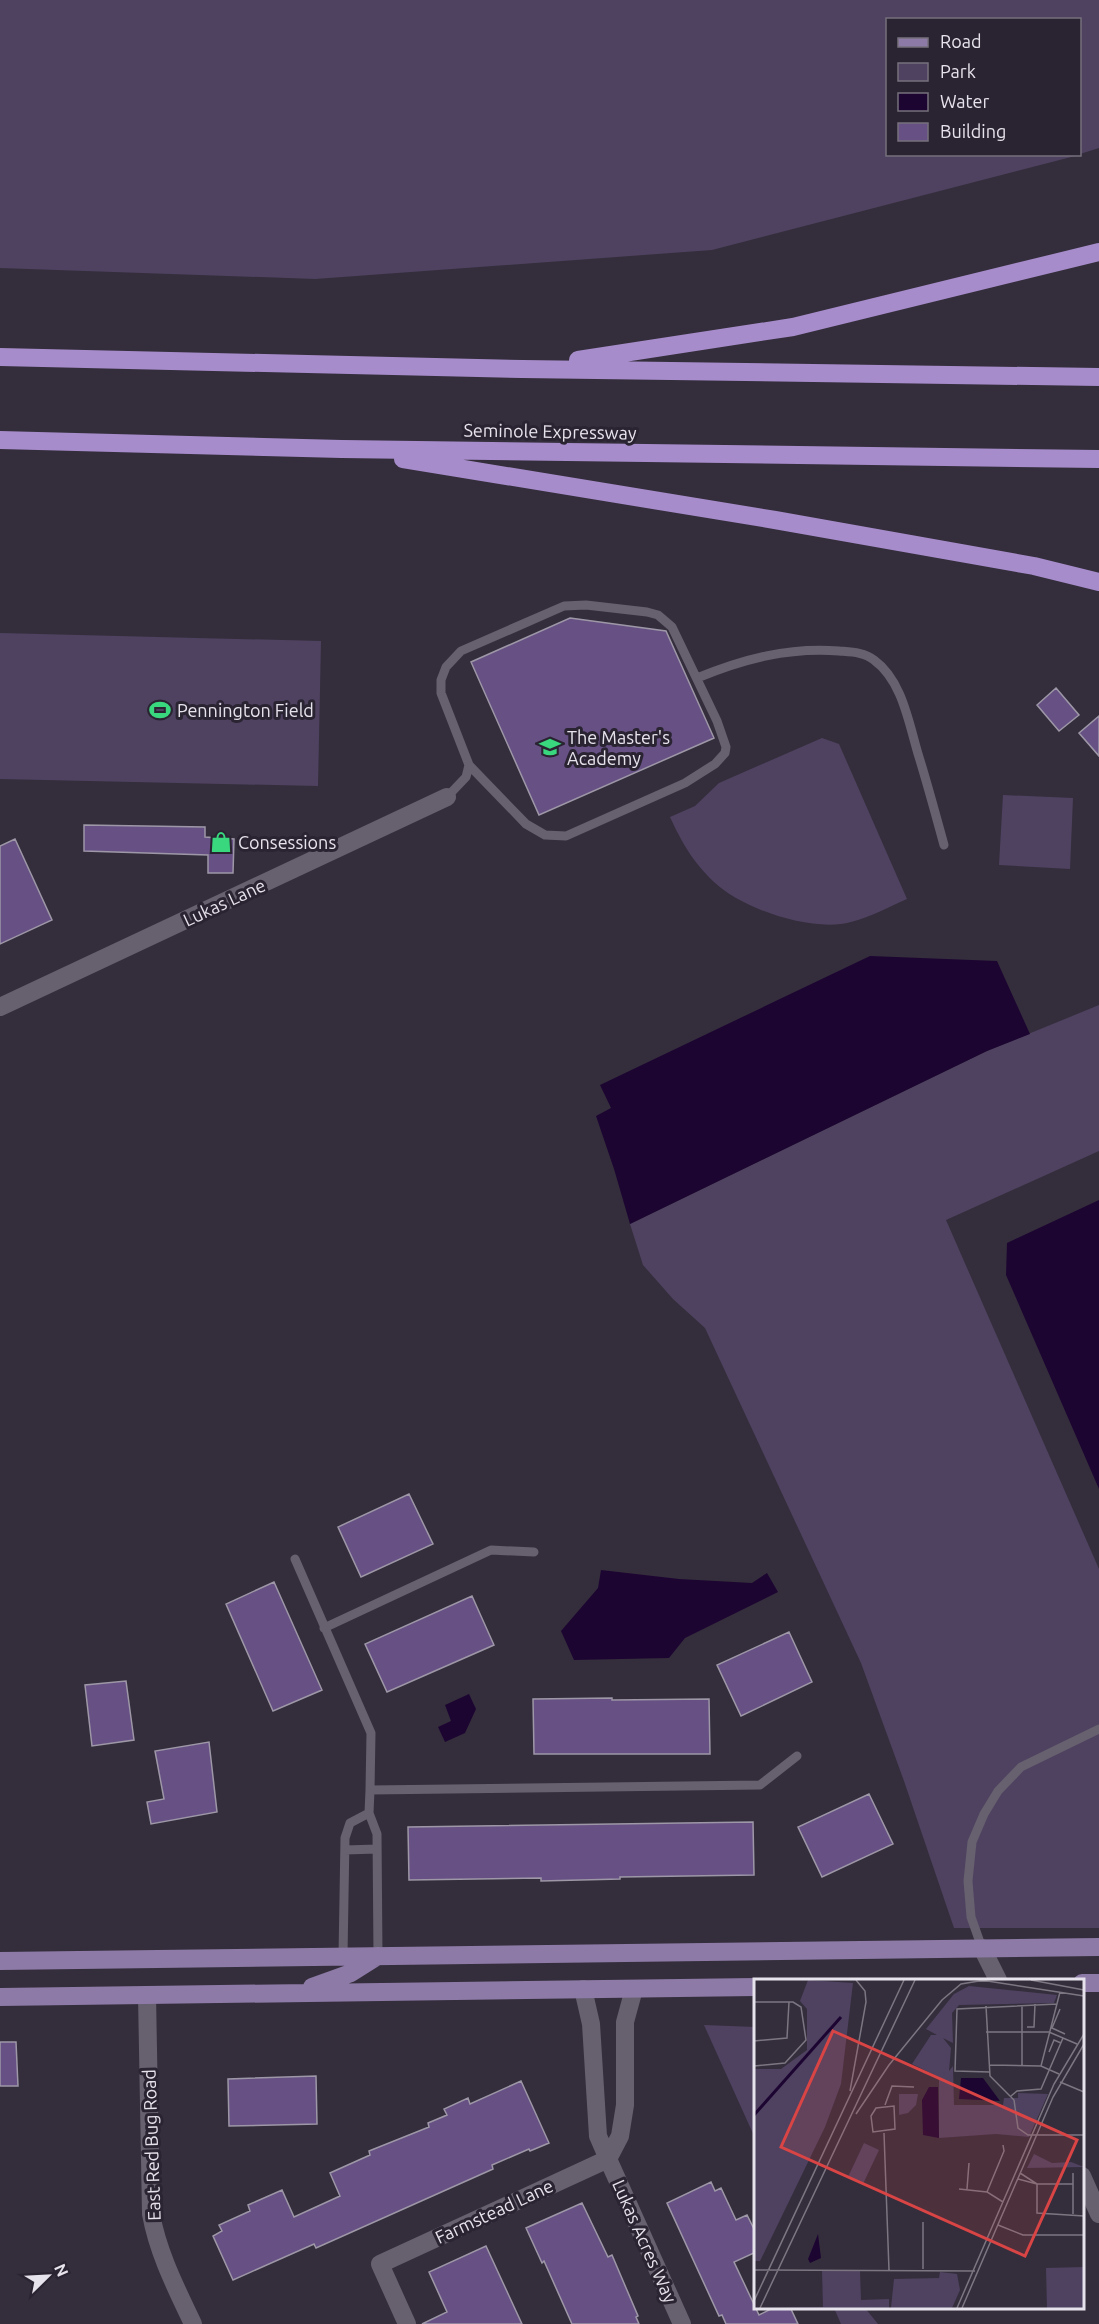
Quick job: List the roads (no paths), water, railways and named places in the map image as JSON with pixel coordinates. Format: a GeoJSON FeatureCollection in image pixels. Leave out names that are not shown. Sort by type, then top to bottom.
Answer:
{"type":"FeatureCollection","features":[{"type":"Feature","properties":{"kind":"highway"},"geometry":{"type":"LineString","coordinates":[[522,369],[794,327],[1099,252]]}},
{"type":"Feature","properties":{"kind":"highway"},"geometry":{"type":"LineString","coordinates":[[0,357],[522,369],[1099,377]]}},
{"type":"Feature","properties":{"kind":"highway","name":"Seminole Expressway"},"geometry":{"type":"LineString","coordinates":[[0,440],[342,449],[1099,459]]}},
{"type":"Feature","properties":{"kind":"highway"},"geometry":{"type":"LineString","coordinates":[[342,449],[775,520],[1034,566],[1099,582]]}},
{"type":"Feature","properties":{"kind":"main road"},"geometry":{"type":"LineString","coordinates":[[0,1960],[1099,1947]]}},
{"type":"Feature","properties":{"kind":"main road"},"geometry":{"type":"LineString","coordinates":[[293,1993],[351,1973],[378,1956]]}},
{"type":"Feature","properties":{"kind":"main road"},"geometry":{"type":"LineString","coordinates":[[0,1997],[754,1987]]}},
{"type":"Feature","properties":{"kind":"street","name":"Lukas Lane"},"geometry":{"type":"LineString","coordinates":[[0,1007],[447,797]]}},
{"type":"Feature","properties":{"kind":"street"},"geometry":{"type":"LineString","coordinates":[[982,1948],[998,1979]]}},
{"type":"Feature","properties":{"kind":"street","name":"Lukas Acres Way"},"geometry":{"type":"LineString","coordinates":[[583,1989],[591,2024],[598,2136],[682,2324]]}},
{"type":"Feature","properties":{"kind":"street"},"geometry":{"type":"LineString","coordinates":[[608,2159],[620,2136],[625,2095],[625,2022],[634,1989]]}},
{"type":"Feature","properties":{"kind":"street","name":"East Red Bug Road"},"geometry":{"type":"LineString","coordinates":[[147,1995],[151,2214],[165,2260],[193,2324]]}},
{"type":"Feature","properties":{"kind":"street"},"geometry":{"type":"LineString","coordinates":[[595,2096],[625,2095]]}},
{"type":"Feature","properties":{"kind":"street","name":"Farmstead Lane"},"geometry":{"type":"LineString","coordinates":[[406,2324],[380,2264],[608,2159]]}},
{"type":"Feature","properties":{"kind":"street"},"geometry":{"type":"LineString","coordinates":[[1084,2178],[1099,2214]]}},
{"type":"Feature","properties":{"kind":"lane"},"geometry":{"type":"LineString","coordinates":[[586,605],[658,615],[672,627],[677,635],[697,678],[726,747],[722,757],[716,764],[685,783],[566,836],[545,835],[526,824],[469,765],[441,693],[441,680],[446,667],[460,651],[564,606],[586,605]]}},
{"type":"Feature","properties":{"kind":"lane"},"geometry":{"type":"LineString","coordinates":[[697,678],[752,658],[789,651],[855,652],[875,660],[886,672],[908,717],[944,845]]}},
{"type":"Feature","properties":{"kind":"lane"},"geometry":{"type":"LineString","coordinates":[[447,797],[466,777],[469,765]]}},
{"type":"Feature","properties":{"kind":"lane"},"geometry":{"type":"LineString","coordinates":[[324,1628],[491,1550],[534,1552]]}},
{"type":"Feature","properties":{"kind":"lane"},"geometry":{"type":"LineString","coordinates":[[295,1559],[371,1733],[369,1813],[377,1834],[378,1956]]}},
{"type":"Feature","properties":{"kind":"lane"},"geometry":{"type":"LineString","coordinates":[[982,1948],[971,1917],[968,1881],[972,1842],[984,1814],[998,1791],[1021,1767],[1099,1729]]}},
{"type":"Feature","properties":{"kind":"lane"},"geometry":{"type":"LineString","coordinates":[[370,1790],[760,1785],[797,1755]]}},
{"type":"Feature","properties":{"kind":"lane"},"geometry":{"type":"LineString","coordinates":[[343,1956],[345,1838],[350,1823],[369,1813]]}},
{"type":"Feature","properties":{"kind":"lane"},"geometry":{"type":"LineString","coordinates":[[345,1850],[377,1849]]}},
{"type":"Feature","properties":{"kind":"water"},"geometry":{"type":"Polygon","coordinates":[[[870,956],[997,961],[1030,1034],[987,1051],[630,1224],[596,1116],[611,1108],[600,1085],[870,956]]]}},
{"type":"Feature","properties":{"kind":"water"},"geometry":{"type":"Polygon","coordinates":[[[1099,1200],[1099,1489],[1006,1275],[1007,1243],[1099,1200]]]}},
{"type":"Feature","properties":{"kind":"water"},"geometry":{"type":"Polygon","coordinates":[[[601,1570],[679,1579],[752,1583],[767,1573],[778,1592],[685,1638],[669,1658],[574,1660],[561,1631],[598,1588],[601,1570]]]}},
{"type":"Feature","properties":{"kind":"water"},"geometry":{"type":"Polygon","coordinates":[[[469,1694],[476,1709],[465,1733],[445,1742],[438,1727],[451,1721],[445,1705],[469,1694]]]}},
{"type":"Feature","properties":{"kind":"place","name":"Pennington Field"},"geometry":{"type":"Point","coordinates":[160,710]}},
{"type":"Feature","properties":{"kind":"place","name":"The Master's Academy"},"geometry":{"type":"Point","coordinates":[550,747]}},
{"type":"Feature","properties":{"kind":"place","name":"Consessions"},"geometry":{"type":"Point","coordinates":[221,842]}}]}
